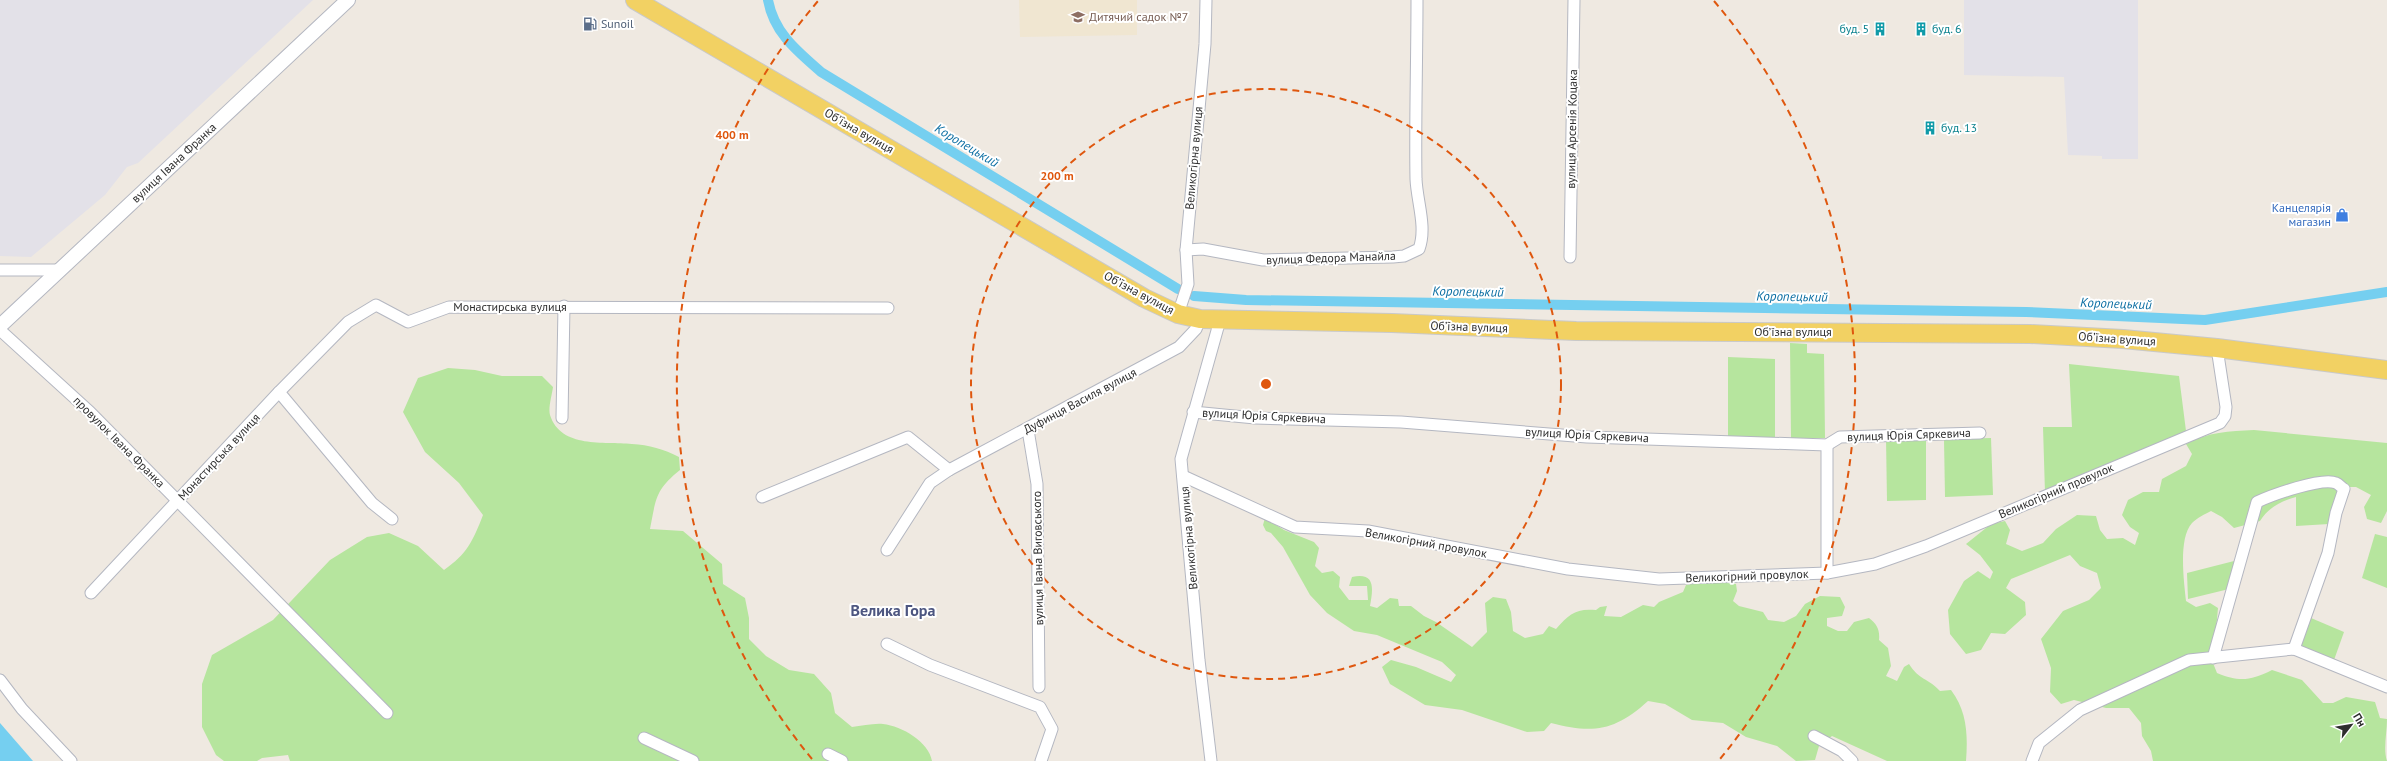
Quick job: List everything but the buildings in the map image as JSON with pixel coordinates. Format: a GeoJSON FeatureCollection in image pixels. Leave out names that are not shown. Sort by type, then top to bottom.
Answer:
{"type":"FeatureCollection","features":[{"type":"Feature","properties":{"kind":"main road","name":"Обʼїзна вулиця"},"geometry":{"type":"LineString","coordinates":[[635,0],[1144,298],[1178,314],[1200,319],[1392,323],[1576,331],[2030,334],[2123,339],[2217,348],[2387,370]]}},
{"type":"Feature","properties":{"kind":"street","name":"вулиця Івана Франка"},"geometry":{"type":"LineString","coordinates":[[0,326],[348,0]]}},
{"type":"Feature","properties":{"kind":"street","name":"Великогірна вулиця"},"geometry":{"type":"LineString","coordinates":[[1178,314],[1188,284],[1186,250],[1206,44],[1206,0]]}},
{"type":"Feature","properties":{"kind":"street","name":"вулиця Федора Манайла"},"geometry":{"type":"LineString","coordinates":[[1186,250],[1203,249],[1262,260],[1393,257],[1404,256],[1419,248],[1422,240],[1422,227],[1416,181],[1417,0]]}},
{"type":"Feature","properties":{"kind":"street","name":"вулиця Арсенія Коцака"},"geometry":{"type":"LineString","coordinates":[[1570,258],[1574,0]]}},
{"type":"Feature","properties":{"kind":"street"},"geometry":{"type":"LineString","coordinates":[[0,270],[59,270]]}},
{"type":"Feature","properties":{"kind":"street","name":"Монастирська вулиця"},"geometry":{"type":"LineString","coordinates":[[91,593],[178,502],[279,392],[348,322],[376,305],[408,322],[448,307],[564,306],[888,308]]}},
{"type":"Feature","properties":{"kind":"street"},"geometry":{"type":"LineString","coordinates":[[562,418],[564,306]]}},
{"type":"Feature","properties":{"kind":"street","name":"Дуфинця Василя вулиця"},"geometry":{"type":"LineString","coordinates":[[887,550],[930,483],[949,470],[1028,430],[1179,347],[1196,329],[1200,319]]}},
{"type":"Feature","properties":{"kind":"street","name":"Великогірна вулиця"},"geometry":{"type":"LineString","coordinates":[[1211,761],[1199,660],[1181,459],[1220,320]]}},
{"type":"Feature","properties":{"kind":"street","name":"провулок Івана Франка"},"geometry":{"type":"LineString","coordinates":[[0,330],[90,412],[387,713]]}},
{"type":"Feature","properties":{"kind":"street","name":"Великогірний провулок"},"geometry":{"type":"LineString","coordinates":[[1183,476],[1295,527],[1374,532],[1568,569],[1659,579],[1827,573],[1875,564],[1926,546],[2220,422],[2225,416],[2226,407],[2217,348]]}},
{"type":"Feature","properties":{"kind":"street"},"geometry":{"type":"LineString","coordinates":[[279,392],[372,502],[392,519]]}},
{"type":"Feature","properties":{"kind":"street","name":"вулиця Юрія Сяркевича"},"geometry":{"type":"LineString","coordinates":[[1193,412],[1255,418],[1401,422],[1587,437],[1827,445],[1840,437],[1980,433]]}},
{"type":"Feature","properties":{"kind":"street","name":"вулиця Івана Виговського"},"geometry":{"type":"LineString","coordinates":[[1028,430],[1037,484],[1039,687]]}},
{"type":"Feature","properties":{"kind":"street"},"geometry":{"type":"LineString","coordinates":[[762,497],[908,437],[949,470]]}},
{"type":"Feature","properties":{"kind":"street"},"geometry":{"type":"LineString","coordinates":[[1827,445],[1827,573]]}},
{"type":"Feature","properties":{"kind":"street"},"geometry":{"type":"LineString","coordinates":[[2213,658],[2258,502],[2270,496],[2316,483],[2336,483],[2344,489],[2343,495],[2336,513],[2328,553],[2294,649]]}},
{"type":"Feature","properties":{"kind":"street"},"geometry":{"type":"LineString","coordinates":[[887,644],[930,664],[1040,707],[1052,729],[1041,761]]}},
{"type":"Feature","properties":{"kind":"street"},"geometry":{"type":"LineString","coordinates":[[2032,761],[2039,743],[2080,710],[2189,660],[2294,649],[2387,687]]}},
{"type":"Feature","properties":{"kind":"street"},"geometry":{"type":"LineString","coordinates":[[0,680],[22,709],[71,761]]}},
{"type":"Feature","properties":{"kind":"street"},"geometry":{"type":"LineString","coordinates":[[1814,736],[1842,751],[1852,761]]}},
{"type":"Feature","properties":{"kind":"street"},"geometry":{"type":"LineString","coordinates":[[644,738],[693,761]]}},
{"type":"Feature","properties":{"kind":"street"},"geometry":{"type":"LineString","coordinates":[[828,754],[842,761]]}},
{"type":"Feature","properties":{"kind":"shaded area"},"geometry":{"type":"Polygon","coordinates":[[[0,0],[313,0],[138,163],[127,167],[105,195],[31,257],[0,256],[0,0]]]}},
{"type":"Feature","properties":{"kind":"shaded area","name":"Дитячий садок №7"},"geometry":{"type":"Polygon","coordinates":[[[1019,0],[1137,0],[1137,35],[1020,37],[1019,0]]]}},
{"type":"Feature","properties":{"kind":"shaded area"},"geometry":{"type":"Polygon","coordinates":[[[1964,0],[2138,0],[2138,159],[2102,159],[2102,156],[2068,155],[2064,77],[1964,75],[1964,0]]]}},
{"type":"Feature","properties":{"kind":"green space"},"geometry":{"type":"Polygon","coordinates":[[[1790,343],[1807,344],[1807,353],[1824,354],[1825,438],[1791,438],[1790,343]]]}},
{"type":"Feature","properties":{"kind":"green space"},"geometry":{"type":"Polygon","coordinates":[[[1728,357],[1775,359],[1775,439],[1728,438],[1728,357]]]}},
{"type":"Feature","properties":{"kind":"green space"},"geometry":{"type":"Polygon","coordinates":[[[2069,364],[2179,376],[2186,431],[2045,493],[2043,427],[2072,427],[2069,364]]]}},
{"type":"Feature","properties":{"kind":"green space"},"geometry":{"type":"Polygon","coordinates":[[[448,368],[475,370],[502,376],[542,376],[553,387],[550,415],[556,426],[564,433],[573,438],[585,441],[650,446],[679,457],[680,470],[661,490],[656,502],[650,529],[683,531],[722,564],[723,584],[745,598],[749,618],[749,639],[766,656],[789,670],[814,674],[831,693],[835,713],[852,727],[883,724],[898,728],[914,736],[920,741],[926,747],[932,761],[290,761],[288,755],[262,758],[257,761],[224,761],[216,755],[202,727],[202,684],[212,655],[273,620],[330,560],[367,537],[389,533],[418,546],[444,570],[464,552],[472,540],[483,515],[459,483],[425,452],[403,412],[418,378],[448,368]]]}},
{"type":"Feature","properties":{"kind":"green space"},"geometry":{"type":"Polygon","coordinates":[[[2254,430],[2387,443],[2387,511],[2381,523],[2367,519],[2364,507],[2371,495],[2356,487],[2337,487],[2339,489],[2329,524],[2296,526],[2296,497],[2275,506],[2263,516],[2260,521],[2234,528],[2222,517],[2211,511],[2192,523],[2185,539],[2183,560],[2186,601],[2196,607],[2210,603],[2218,608],[2213,663],[2217,673],[2232,678],[2244,679],[2272,670],[2302,680],[2323,703],[2333,703],[2346,697],[2375,702],[2380,718],[2387,719],[2385,746],[2387,761],[2153,761],[2151,751],[2142,736],[2141,723],[2129,708],[2106,708],[2074,700],[2061,704],[2050,692],[2051,668],[2041,639],[2063,611],[2089,600],[2101,588],[2097,573],[2080,566],[2070,555],[2011,579],[2006,588],[2025,602],[2026,615],[2005,634],[1991,633],[1981,650],[1966,654],[1950,634],[1948,610],[1964,581],[1978,571],[1990,579],[1993,572],[1980,555],[1966,544],[1991,524],[2005,521],[2010,530],[2006,544],[2022,551],[2043,543],[2056,529],[2077,515],[2096,516],[2100,530],[2107,539],[2123,538],[2135,545],[2139,533],[2130,527],[2122,515],[2128,500],[2143,492],[2159,492],[2162,479],[2186,466],[2192,454],[2186,444],[2211,435],[2254,430]]]}},
{"type":"Feature","properties":{"kind":"green space"},"geometry":{"type":"Polygon","coordinates":[[[1886,438],[1926,438],[1926,500],[1887,501],[1886,438]]]}},
{"type":"Feature","properties":{"kind":"green space"},"geometry":{"type":"Polygon","coordinates":[[[1991,438],[1993,495],[1945,497],[1944,439],[1991,438]]]}},
{"type":"Feature","properties":{"kind":"green space"},"geometry":{"type":"Polygon","coordinates":[[[1265,518],[1284,530],[1314,542],[1319,548],[1315,566],[1322,573],[1333,571],[1340,577],[1339,587],[1349,600],[1368,600],[1367,586],[1349,586],[1352,577],[1365,577],[1369,579],[1372,588],[1370,606],[1377,608],[1390,598],[1398,599],[1399,606],[1411,606],[1472,647],[1487,632],[1485,603],[1493,597],[1506,599],[1511,612],[1513,631],[1525,638],[1543,634],[1549,626],[1556,629],[1565,619],[1578,611],[1596,610],[1600,607],[1607,606],[1604,616],[1621,617],[1643,605],[1654,607],[1659,602],[1683,592],[1686,585],[1705,582],[1736,584],[1737,591],[1733,601],[1739,606],[1763,612],[1768,620],[1784,622],[1796,616],[1805,604],[1820,596],[1840,597],[1845,607],[1842,616],[1827,618],[1827,626],[1838,631],[1847,631],[1854,622],[1869,618],[1872,620],[1878,630],[1879,640],[1888,648],[1891,666],[1886,676],[1897,681],[1904,667],[1909,664],[1916,673],[1940,691],[1951,690],[1960,706],[1965,724],[1967,742],[1966,761],[1887,761],[1832,736],[1819,746],[1815,760],[1796,761],[1777,746],[1746,737],[1723,723],[1692,720],[1665,704],[1648,701],[1625,719],[1603,727],[1591,729],[1551,723],[1544,731],[1527,732],[1462,710],[1425,705],[1390,684],[1382,667],[1391,660],[1416,667],[1451,682],[1456,675],[1442,662],[1377,635],[1354,631],[1327,613],[1310,595],[1283,547],[1271,533],[1266,531],[1263,525],[1265,518]]]}},
{"type":"Feature","properties":{"kind":"green space"},"geometry":{"type":"Polygon","coordinates":[[[2375,534],[2387,537],[2387,588],[2362,578],[2375,534]]]}},
{"type":"Feature","properties":{"kind":"green space"},"geometry":{"type":"Polygon","coordinates":[[[2238,560],[2229,589],[2188,599],[2187,573],[2238,560]]]}},
{"type":"Feature","properties":{"kind":"green space"},"geometry":{"type":"Polygon","coordinates":[[[2311,618],[2344,632],[2334,660],[2300,645],[2311,618]]]}},
{"type":"Feature","properties":{"kind":"water"},"geometry":{"type":"Polygon","coordinates":[[[0,723],[33,761],[0,761],[0,723]]]}},
{"type":"Feature","properties":{"kind":"waterway","name":"Коропецький"},"geometry":{"type":"LineString","coordinates":[[768,0],[775,22],[781,32],[795,49],[821,72],[1178,289]]}},
{"type":"Feature","properties":{"kind":"waterway","name":"Коропецький"},"geometry":{"type":"LineString","coordinates":[[1194,296],[1246,300],[2026,312],[2205,320],[2387,292]]}},
{"type":"Feature","properties":{"kind":"place","name":"Дитячий садок №7"},"geometry":{"type":"Point","coordinates":[1078,17]}},
{"type":"Feature","properties":{"kind":"place","name":"Sunoil"},"geometry":{"type":"Point","coordinates":[590,24]}},
{"type":"Feature","properties":{"kind":"place","name":"буд. 5"},"geometry":{"type":"Point","coordinates":[1880,29]}},
{"type":"Feature","properties":{"kind":"place","name":"буд. 6"},"geometry":{"type":"Point","coordinates":[1921,29]}},
{"type":"Feature","properties":{"kind":"place","name":"буд. 13"},"geometry":{"type":"Point","coordinates":[1930,128]}},
{"type":"Feature","properties":{"kind":"place","name":"Канцелярія магазин"},"geometry":{"type":"Point","coordinates":[2342,215]}},
{"type":"Feature","properties":{"kind":"district","name":"Велика Гора"},"geometry":{"type":"Point","coordinates":[893,610]}}]}
